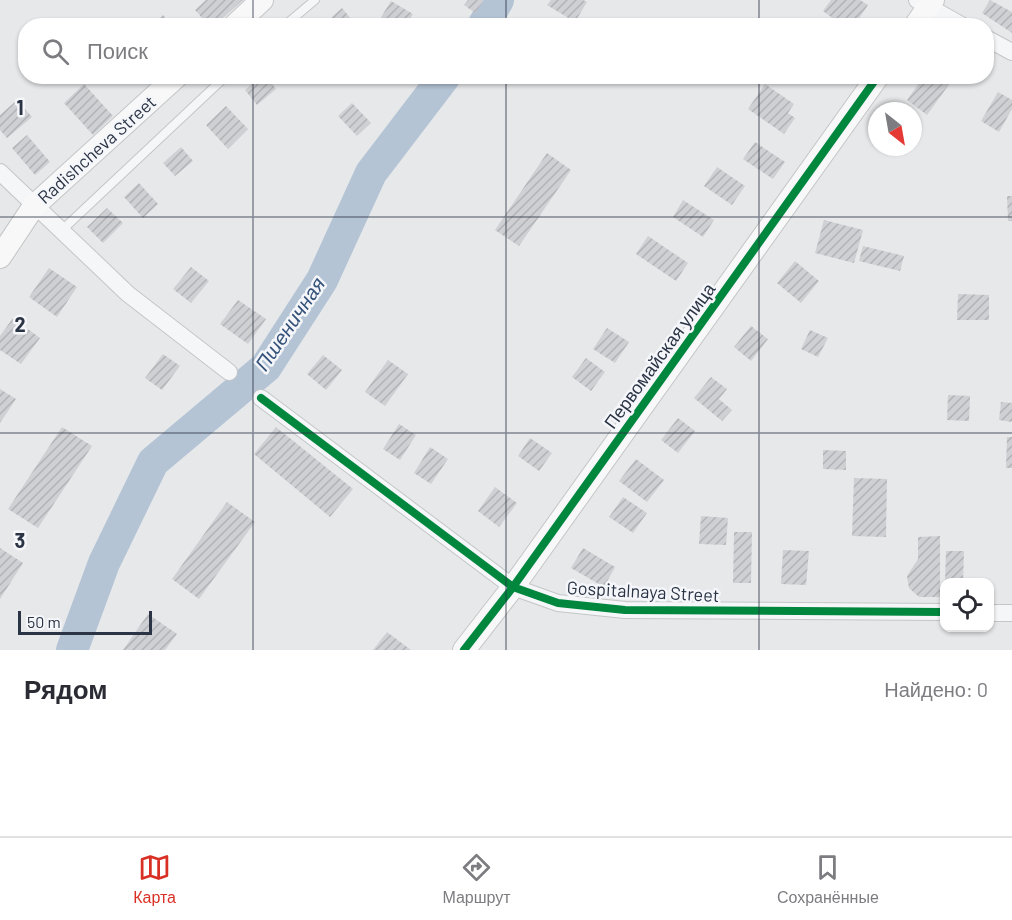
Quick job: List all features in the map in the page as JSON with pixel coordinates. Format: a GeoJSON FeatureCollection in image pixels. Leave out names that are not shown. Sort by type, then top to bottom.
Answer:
{"type":"FeatureCollection","features":[{"type":"Feature","properties":{"kind":"street"},"geometry":{"type":"LineString","coordinates":[[243,18],[262,0]]}},
{"type":"Feature","properties":{"kind":"street"},"geometry":{"type":"LineString","coordinates":[[919,18],[926,2],[951,18]]}},
{"type":"Feature","properties":{"kind":"street"},"geometry":{"type":"LineString","coordinates":[[994,42],[1012,52]]}},
{"type":"Feature","properties":{"kind":"street","name":"Radishcheva Street"},"geometry":{"type":"LineString","coordinates":[[0,257],[34,206],[168,84]]}},
{"type":"Feature","properties":{"kind":"street","name":"Первомайская улица"},"geometry":{"type":"LineString","coordinates":[[464,650],[513,587],[872,84]]}},
{"type":"Feature","properties":{"kind":"street"},"geometry":{"type":"LineString","coordinates":[[0,172],[128,294],[229,372]]}},
{"type":"Feature","properties":{"kind":"street","name":"Gospitalnaya Street"},"geometry":{"type":"LineString","coordinates":[[261,398],[513,587],[558,603],[625,610],[940,612]]}},
{"type":"Feature","properties":{"kind":"street"},"geometry":{"type":"LineString","coordinates":[[994,613],[1012,613]]}},
{"type":"Feature","properties":{"kind":"lane"},"geometry":{"type":"LineString","coordinates":[[294,18],[315,0]]}},
{"type":"Feature","properties":{"kind":"lane"},"geometry":{"type":"LineString","coordinates":[[61,231],[217,84]]}},
{"type":"Feature","properties":{"kind":"building"},"geometry":{"type":"Polygon","coordinates":[[[206,0],[243,0],[223,18],[202,18],[195,10],[206,0]]]}},
{"type":"Feature","properties":{"kind":"building"},"geometry":{"type":"Polygon","coordinates":[[[468,0],[484,0],[475,13],[464,5],[468,0]]]}},
{"type":"Feature","properties":{"kind":"building"},"geometry":{"type":"Polygon","coordinates":[[[551,0],[587,2],[577,18],[568,18],[547,5],[551,0]]]}},
{"type":"Feature","properties":{"kind":"building"},"geometry":{"type":"Polygon","coordinates":[[[831,0],[860,0],[868,5],[859,18],[832,18],[823,11],[831,0]]]}},
{"type":"Feature","properties":{"kind":"building"},"geometry":{"type":"Polygon","coordinates":[[[990,0],[1012,12],[1012,33],[994,21],[994,18],[982,13],[990,0]]]}},
{"type":"Feature","properties":{"kind":"building"},"geometry":{"type":"Polygon","coordinates":[[[391,1],[413,14],[411,18],[381,18],[391,1]]]}},
{"type":"Feature","properties":{"kind":"building"},"geometry":{"type":"Polygon","coordinates":[[[342,8],[350,18],[331,18],[342,8]]]}},
{"type":"Feature","properties":{"kind":"building"},"geometry":{"type":"Polygon","coordinates":[[[84,84],[113,116],[93,135],[64,103],[84,84]]]}},
{"type":"Feature","properties":{"kind":"building"},"geometry":{"type":"Polygon","coordinates":[[[251,84],[272,84],[276,89],[257,105],[245,90],[251,84]]]}},
{"type":"Feature","properties":{"kind":"building"},"geometry":{"type":"Polygon","coordinates":[[[765,84],[794,104],[788,113],[795,118],[784,134],[748,109],[765,84]]]}},
{"type":"Feature","properties":{"kind":"building"},"geometry":{"type":"Polygon","coordinates":[[[918,84],[949,84],[927,115],[922,111],[922,102],[907,100],[918,84]]]}},
{"type":"Feature","properties":{"kind":"building"},"geometry":{"type":"Polygon","coordinates":[[[998,92],[1012,100],[1012,109],[999,132],[981,121],[998,92]]]}},
{"type":"Feature","properties":{"kind":"building"},"geometry":{"type":"Polygon","coordinates":[[[17,100],[32,117],[7,138],[0,130],[0,115],[17,100]]]}},
{"type":"Feature","properties":{"kind":"building"},"geometry":{"type":"Polygon","coordinates":[[[352,103],[371,123],[357,136],[338,116],[352,103]]]}},
{"type":"Feature","properties":{"kind":"building"},"geometry":{"type":"Polygon","coordinates":[[[226,106],[248,129],[228,149],[206,125],[226,106]]]}},
{"type":"Feature","properties":{"kind":"building"},"geometry":{"type":"Polygon","coordinates":[[[27,135],[50,162],[35,175],[12,148],[27,135]]]}},
{"type":"Feature","properties":{"kind":"building"},"geometry":{"type":"Polygon","coordinates":[[[755,142],[785,162],[773,179],[743,159],[755,142]]]}},
{"type":"Feature","properties":{"kind":"building"},"geometry":{"type":"Polygon","coordinates":[[[181,147],[193,161],[175,176],[163,163],[181,147]]]}},
{"type":"Feature","properties":{"kind":"building"},"geometry":{"type":"Polygon","coordinates":[[[547,153],[571,170],[519,246],[495,230],[547,153]]]}},
{"type":"Feature","properties":{"kind":"building"},"geometry":{"type":"Polygon","coordinates":[[[717,167],[745,186],[732,205],[704,186],[717,167]]]}},
{"type":"Feature","properties":{"kind":"building"},"geometry":{"type":"Polygon","coordinates":[[[139,183],[158,204],[143,218],[124,197],[139,183]]]}},
{"type":"Feature","properties":{"kind":"building"},"geometry":{"type":"Polygon","coordinates":[[[1007,196],[1012,196],[1012,221],[1008,221],[1007,196]]]}},
{"type":"Feature","properties":{"kind":"building"},"geometry":{"type":"Polygon","coordinates":[[[683,200],[714,220],[703,237],[673,217],[683,200]]]}},
{"type":"Feature","properties":{"kind":"building"},"geometry":{"type":"Polygon","coordinates":[[[107,208],[123,223],[103,243],[87,227],[107,208]]]}},
{"type":"Feature","properties":{"kind":"building"},"geometry":{"type":"Polygon","coordinates":[[[824,220],[863,230],[854,263],[815,253],[824,220]]]}},
{"type":"Feature","properties":{"kind":"building"},"geometry":{"type":"Polygon","coordinates":[[[648,236],[688,263],[676,281],[636,254],[648,236]]]}},
{"type":"Feature","properties":{"kind":"building"},"geometry":{"type":"Polygon","coordinates":[[[863,246],[904,256],[900,271],[859,261],[863,246]]]}},
{"type":"Feature","properties":{"kind":"building"},"geometry":{"type":"Polygon","coordinates":[[[795,261],[819,281],[801,303],[777,283],[795,261]]]}},
{"type":"Feature","properties":{"kind":"building"},"geometry":{"type":"Polygon","coordinates":[[[191,267],[209,281],[191,303],[173,289],[191,267]]]}},
{"type":"Feature","properties":{"kind":"building"},"geometry":{"type":"Polygon","coordinates":[[[49,268],[77,287],[57,317],[29,297],[49,268]]]}},
{"type":"Feature","properties":{"kind":"building"},"geometry":{"type":"Polygon","coordinates":[[[958,294],[989,295],[989,320],[957,320],[958,294]]]}},
{"type":"Feature","properties":{"kind":"building"},"geometry":{"type":"Polygon","coordinates":[[[238,300],[266,319],[248,344],[220,324],[238,300]]]}},
{"type":"Feature","properties":{"kind":"building"},"geometry":{"type":"Polygon","coordinates":[[[13,318],[40,338],[21,364],[0,350],[0,336],[13,318]]]}},
{"type":"Feature","properties":{"kind":"building"},"geometry":{"type":"Polygon","coordinates":[[[751,326],[768,339],[751,361],[734,347],[751,326]]]}},
{"type":"Feature","properties":{"kind":"building"},"geometry":{"type":"Polygon","coordinates":[[[607,328],[629,342],[615,363],[593,349],[607,328]]]}},
{"type":"Feature","properties":{"kind":"building"},"geometry":{"type":"Polygon","coordinates":[[[810,330],[828,338],[818,357],[801,349],[810,330]]]}},
{"type":"Feature","properties":{"kind":"building"},"geometry":{"type":"Polygon","coordinates":[[[163,354],[180,366],[162,390],[145,378],[163,354]]]}},
{"type":"Feature","properties":{"kind":"building"},"geometry":{"type":"Polygon","coordinates":[[[323,355],[342,370],[326,390],[307,374],[323,355]]]}},
{"type":"Feature","properties":{"kind":"building"},"geometry":{"type":"Polygon","coordinates":[[[586,358],[605,372],[591,391],[572,377],[586,358]]]}},
{"type":"Feature","properties":{"kind":"building"},"geometry":{"type":"Polygon","coordinates":[[[388,360],[408,374],[385,406],[365,392],[388,360]]]}},
{"type":"Feature","properties":{"kind":"building"},"geometry":{"type":"Polygon","coordinates":[[[711,377],[727,389],[719,399],[732,410],[722,421],[694,398],[711,377]]]}},
{"type":"Feature","properties":{"kind":"building"},"geometry":{"type":"Polygon","coordinates":[[[0,389],[16,399],[0,423],[0,389]]]}},
{"type":"Feature","properties":{"kind":"building"},"geometry":{"type":"Polygon","coordinates":[[[948,395],[970,396],[969,421],[947,420],[948,395]]]}},
{"type":"Feature","properties":{"kind":"building"},"geometry":{"type":"Polygon","coordinates":[[[1001,402],[1012,403],[1012,422],[999,420],[1001,402]]]}},
{"type":"Feature","properties":{"kind":"building"},"geometry":{"type":"Polygon","coordinates":[[[678,418],[695,431],[678,453],[661,440],[678,418]]]}},
{"type":"Feature","properties":{"kind":"building"},"geometry":{"type":"Polygon","coordinates":[[[399,424],[416,435],[400,460],[383,449],[399,424]]]}},
{"type":"Feature","properties":{"kind":"building"},"geometry":{"type":"Polygon","coordinates":[[[62,427],[92,446],[38,528],[8,509],[62,427]]]}},
{"type":"Feature","properties":{"kind":"building"},"geometry":{"type":"Polygon","coordinates":[[[276,427],[353,489],[330,517],[254,454],[276,427]]]}},
{"type":"Feature","properties":{"kind":"building"},"geometry":{"type":"Polygon","coordinates":[[[1007,437],[1012,437],[1012,468],[1006,468],[1007,437]]]}},
{"type":"Feature","properties":{"kind":"building"},"geometry":{"type":"Polygon","coordinates":[[[530,438],[552,453],[539,471],[518,456],[530,438]]]}},
{"type":"Feature","properties":{"kind":"building"},"geometry":{"type":"Polygon","coordinates":[[[430,447],[448,459],[431,484],[414,473],[430,447]]]}},
{"type":"Feature","properties":{"kind":"building"},"geometry":{"type":"Polygon","coordinates":[[[823,450],[846,451],[846,470],[823,469],[823,450]]]}},
{"type":"Feature","properties":{"kind":"building"},"geometry":{"type":"Polygon","coordinates":[[[636,459],[664,480],[647,502],[619,481],[636,459]]]}},
{"type":"Feature","properties":{"kind":"building"},"geometry":{"type":"Polygon","coordinates":[[[854,478],[887,479],[886,537],[852,536],[854,478]]]}},
{"type":"Feature","properties":{"kind":"building"},"geometry":{"type":"Polygon","coordinates":[[[495,487],[517,503],[499,527],[478,511],[495,487]]]}},
{"type":"Feature","properties":{"kind":"building"},"geometry":{"type":"Polygon","coordinates":[[[623,497],[647,513],[633,533],[609,517],[623,497]]]}},
{"type":"Feature","properties":{"kind":"building"},"geometry":{"type":"Polygon","coordinates":[[[227,502],[255,522],[199,599],[172,579],[227,502]]]}},
{"type":"Feature","properties":{"kind":"building"},"geometry":{"type":"Polygon","coordinates":[[[701,516],[728,518],[726,545],[699,544],[701,516]]]}},
{"type":"Feature","properties":{"kind":"building"},"geometry":{"type":"Polygon","coordinates":[[[734,532],[752,532],[751,583],[733,583],[734,532]]]}},
{"type":"Feature","properties":{"kind":"building"},"geometry":{"type":"Polygon","coordinates":[[[940,536],[940,597],[919,597],[909,588],[907,576],[918,559],[918,537],[940,536]]]}},
{"type":"Feature","properties":{"kind":"building"},"geometry":{"type":"Polygon","coordinates":[[[0,548],[23,563],[0,599],[0,548]]]}},
{"type":"Feature","properties":{"kind":"building"},"geometry":{"type":"Polygon","coordinates":[[[583,548],[615,567],[604,587],[571,568],[583,548]]]}},
{"type":"Feature","properties":{"kind":"building"},"geometry":{"type":"Polygon","coordinates":[[[783,550],[809,551],[806,585],[781,584],[783,550]]]}},
{"type":"Feature","properties":{"kind":"building"},"geometry":{"type":"Polygon","coordinates":[[[946,551],[964,551],[963,578],[945,578],[946,551]]]}},
{"type":"Feature","properties":{"kind":"building"},"geometry":{"type":"Polygon","coordinates":[[[148,614],[177,634],[165,650],[123,650],[148,614]]]}},
{"type":"Feature","properties":{"kind":"building"},"geometry":{"type":"Polygon","coordinates":[[[387,632],[411,650],[373,650],[387,632]]]}},
{"type":"Feature","properties":{"kind":"waterway","name":"Пшеничная"},"geometry":{"type":"LineString","coordinates":[[488,18],[498,0]]}},
{"type":"Feature","properties":{"kind":"waterway","name":"Пшеничная"},"geometry":{"type":"LineString","coordinates":[[72,650],[104,563],[153,462],[266,367],[322,280],[371,173],[439,84]]}},
{"type":"Feature","properties":{"kind":"cycle path"},"geometry":{"type":"LineString","coordinates":[[464,650],[513,587],[872,84]]}},
{"type":"Feature","properties":{"kind":"cycle path"},"geometry":{"type":"LineString","coordinates":[[261,398],[513,587],[558,603],[625,610],[940,612]]}}]}
